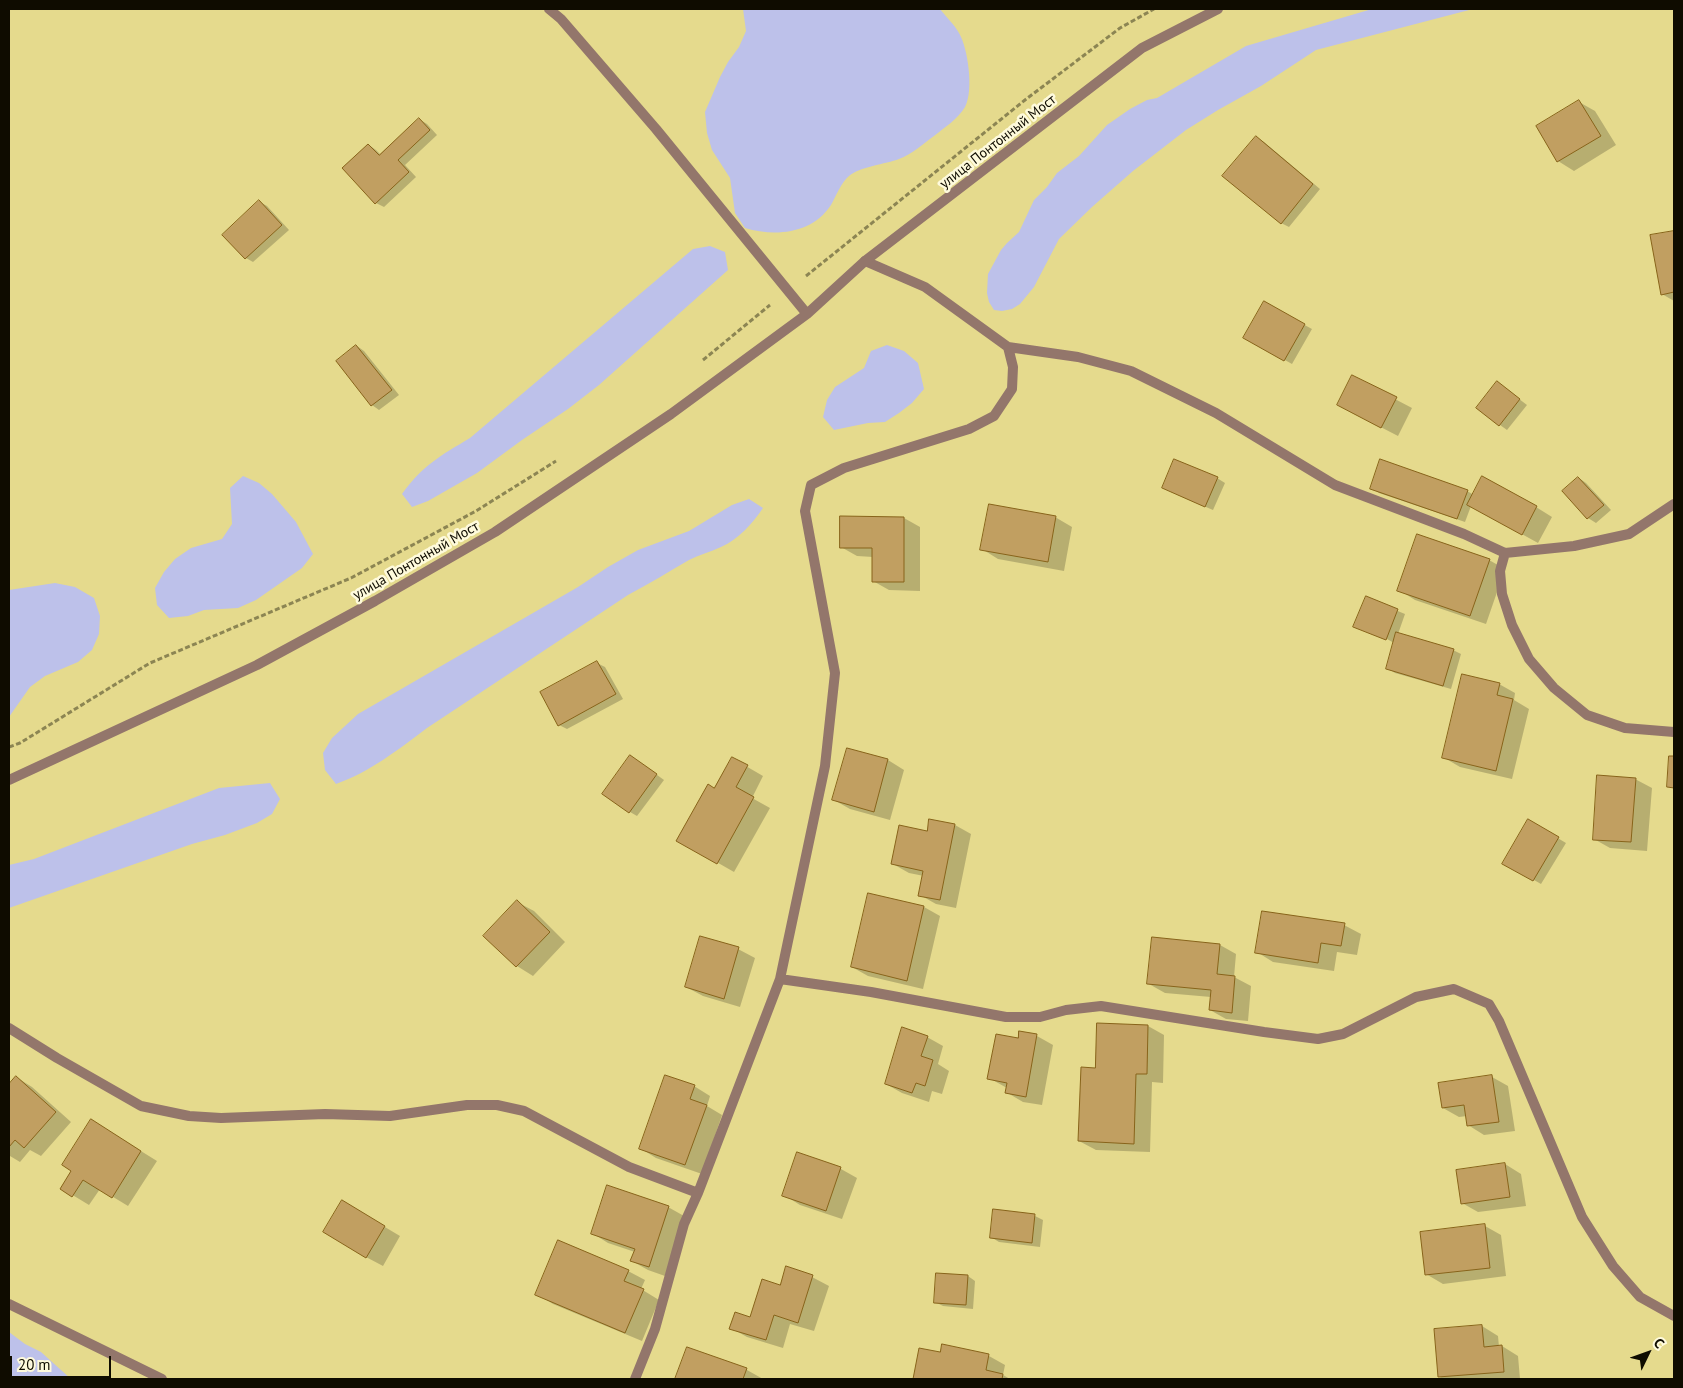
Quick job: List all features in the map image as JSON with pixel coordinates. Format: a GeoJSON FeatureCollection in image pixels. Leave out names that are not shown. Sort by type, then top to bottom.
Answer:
{"type":"FeatureCollection","features":[{"type":"Feature","properties":{"kind":"street"},"geometry":{"type":"LineString","coordinates":[[549,9],[561,19],[656,129],[807,314]]}},
{"type":"Feature","properties":{"kind":"street","name":"улица Понтонный Мост"},"geometry":{"type":"LineString","coordinates":[[9,780],[257,665],[375,601],[495,532],[671,414],[807,314],[864,261],[1142,48],[1218,9]]}},
{"type":"Feature","properties":{"kind":"street"},"geometry":{"type":"LineString","coordinates":[[864,261],[925,287],[1008,346],[1078,357],[1131,371],[1216,413],[1335,485],[1464,534],[1505,553],[1574,546],[1629,534],[1674,504]]}},
{"type":"Feature","properties":{"kind":"street"},"geometry":{"type":"LineString","coordinates":[[635,1379],[655,1329],[684,1224],[698,1193],[780,979],[825,766],[835,673],[805,511],[811,485],[844,468],[969,429],[994,416],[1012,390],[1013,367],[1008,346]]}},
{"type":"Feature","properties":{"kind":"street"},"geometry":{"type":"LineString","coordinates":[[1505,553],[1500,571],[1502,594],[1512,626],[1529,658],[1554,688],[1587,715],[1624,728],[1674,732]]}},
{"type":"Feature","properties":{"kind":"street"},"geometry":{"type":"LineString","coordinates":[[780,979],[871,992],[1006,1017],[1040,1017],[1066,1010],[1100,1006],[1318,1039],[1343,1034],[1416,997],[1454,988],[1489,1004],[1499,1021],[1582,1217],[1614,1266],[1640,1297],[1674,1316]]}},
{"type":"Feature","properties":{"kind":"street"},"geometry":{"type":"LineString","coordinates":[[9,1028],[141,1106],[189,1116],[221,1118],[325,1114],[390,1116],[467,1105],[497,1105],[524,1111],[629,1167],[698,1193]]}},
{"type":"Feature","properties":{"kind":"street"},"geometry":{"type":"LineString","coordinates":[[9,1304],[162,1379]]}},
{"type":"Feature","properties":{"kind":"path"},"geometry":{"type":"LineString","coordinates":[[698,364],[1025,100],[1120,28],[1154,9]]}},
{"type":"Feature","properties":{"kind":"path"},"geometry":{"type":"LineString","coordinates":[[9,747],[20,743],[150,663],[351,578],[476,511],[560,458]]}},
{"type":"Feature","properties":{"kind":"shaded area"},"geometry":{"type":"Polygon","coordinates":[[[743,9],[940,9],[957,30],[965,49],[969,70],[968,100],[965,107],[951,123],[908,154],[894,161],[859,170],[846,178],[831,205],[814,222],[792,231],[768,232],[745,228],[735,213],[730,178],[712,150],[707,133],[705,112],[720,77],[739,47],[746,31],[743,9]]]}},
{"type":"Feature","properties":{"kind":"shaded area"},"geometry":{"type":"Polygon","coordinates":[[[1372,9],[1473,9],[1316,50],[1261,86],[1186,130],[1133,171],[1059,239],[1034,287],[1020,304],[1012,309],[994,310],[989,302],[987,293],[988,274],[1001,250],[1019,232],[1034,200],[1057,173],[1079,156],[1107,125],[1130,109],[1147,100],[1157,98],[1246,46],[1372,9]]]}},
{"type":"Feature","properties":{"kind":"shaded area"},"geometry":{"type":"Polygon","coordinates":[[[710,246],[725,252],[728,270],[599,385],[477,473],[428,501],[412,507],[402,494],[425,468],[470,438],[693,249],[710,246]]]}},
{"type":"Feature","properties":{"kind":"shaded area"},"geometry":{"type":"Polygon","coordinates":[[[887,345],[904,351],[918,363],[924,389],[912,403],[885,422],[868,423],[834,430],[823,417],[827,400],[835,387],[864,368],[871,351],[887,345]]]}},
{"type":"Feature","properties":{"kind":"shaded area"},"geometry":{"type":"Polygon","coordinates":[[[243,476],[259,483],[272,494],[296,522],[313,554],[302,568],[256,600],[238,608],[204,610],[188,616],[169,618],[157,605],[155,588],[164,572],[175,559],[191,548],[222,539],[232,524],[230,488],[243,476]]]}},
{"type":"Feature","properties":{"kind":"shaded area"},"geometry":{"type":"Polygon","coordinates":[[[749,499],[763,508],[745,530],[728,544],[689,560],[628,595],[361,773],[336,784],[325,770],[323,753],[332,738],[358,714],[578,587],[638,550],[689,531],[732,505],[749,499]]]}},
{"type":"Feature","properties":{"kind":"shaded area"},"geometry":{"type":"Polygon","coordinates":[[[55,583],[75,587],[94,598],[100,616],[99,634],[92,650],[78,662],[45,676],[30,687],[9,717],[9,590],[55,583]]]}},
{"type":"Feature","properties":{"kind":"shaded area"},"geometry":{"type":"Polygon","coordinates":[[[270,783],[280,799],[272,814],[257,823],[9,908],[9,865],[34,859],[219,788],[270,783]]]}},
{"type":"Feature","properties":{"kind":"shaded area"},"geometry":{"type":"Polygon","coordinates":[[[9,1332],[25,1344],[41,1352],[71,1379],[9,1379],[9,1332]]]}},
{"type":"Feature","properties":{"kind":"building"},"geometry":{"type":"Polygon","coordinates":[[[1579,100],[1601,136],[1557,162],[1536,126],[1579,100]]]}},
{"type":"Feature","properties":{"kind":"building"},"geometry":{"type":"Polygon","coordinates":[[[419,118],[430,130],[398,160],[409,172],[375,204],[342,168],[368,144],[379,155],[419,118]]]}},
{"type":"Feature","properties":{"kind":"building"},"geometry":{"type":"Polygon","coordinates":[[[1256,136],[1313,184],[1281,224],[1222,176],[1256,136]]]}},
{"type":"Feature","properties":{"kind":"building"},"geometry":{"type":"Polygon","coordinates":[[[259,200],[282,225],[245,259],[222,235],[259,200]]]}},
{"type":"Feature","properties":{"kind":"building"},"geometry":{"type":"Polygon","coordinates":[[[1674,231],[1674,292],[1661,295],[1650,235],[1674,231]]]}},
{"type":"Feature","properties":{"kind":"building"},"geometry":{"type":"Polygon","coordinates":[[[1264,301],[1305,324],[1284,361],[1243,338],[1264,301]]]}},
{"type":"Feature","properties":{"kind":"building"},"geometry":{"type":"Polygon","coordinates":[[[356,345],[392,390],[371,406],[336,361],[356,345]]]}},
{"type":"Feature","properties":{"kind":"building"},"geometry":{"type":"Polygon","coordinates":[[[1352,375],[1397,397],[1381,428],[1337,405],[1352,375]]]}},
{"type":"Feature","properties":{"kind":"building"},"geometry":{"type":"Polygon","coordinates":[[[1497,381],[1520,399],[1499,426],[1476,408],[1497,381]]]}},
{"type":"Feature","properties":{"kind":"building"},"geometry":{"type":"Polygon","coordinates":[[[1174,459],[1218,477],[1205,507],[1162,488],[1174,459]]]}},
{"type":"Feature","properties":{"kind":"building"},"geometry":{"type":"Polygon","coordinates":[[[1380,459],[1468,490],[1457,519],[1370,489],[1380,459]]]}},
{"type":"Feature","properties":{"kind":"building"},"geometry":{"type":"Polygon","coordinates":[[[1482,476],[1537,506],[1522,535],[1467,505],[1482,476]]]}},
{"type":"Feature","properties":{"kind":"building"},"geometry":{"type":"Polygon","coordinates":[[[1578,477],[1604,505],[1587,519],[1562,491],[1578,477]]]}},
{"type":"Feature","properties":{"kind":"building"},"geometry":{"type":"Polygon","coordinates":[[[989,504],[1056,516],[1048,562],[980,550],[989,504]]]}},
{"type":"Feature","properties":{"kind":"building"},"geometry":{"type":"Polygon","coordinates":[[[840,516],[904,517],[904,582],[872,582],[872,548],[840,548],[840,516]]]}},
{"type":"Feature","properties":{"kind":"building"},"geometry":{"type":"Polygon","coordinates":[[[1417,534],[1490,559],[1470,616],[1397,591],[1417,534]]]}},
{"type":"Feature","properties":{"kind":"building"},"geometry":{"type":"Polygon","coordinates":[[[1366,596],[1398,609],[1386,640],[1353,627],[1366,596]]]}},
{"type":"Feature","properties":{"kind":"building"},"geometry":{"type":"Polygon","coordinates":[[[1396,632],[1454,649],[1443,686],[1386,669],[1396,632]]]}},
{"type":"Feature","properties":{"kind":"building"},"geometry":{"type":"Polygon","coordinates":[[[597,661],[616,694],[558,726],[540,692],[597,661]]]}},
{"type":"Feature","properties":{"kind":"building"},"geometry":{"type":"Polygon","coordinates":[[[1462,674],[1500,683],[1497,695],[1513,699],[1496,771],[1442,758],[1462,674]]]}},
{"type":"Feature","properties":{"kind":"building"},"geometry":{"type":"Polygon","coordinates":[[[847,748],[888,759],[874,812],[832,800],[847,748]]]}},
{"type":"Feature","properties":{"kind":"building"},"geometry":{"type":"Polygon","coordinates":[[[630,755],[657,774],[629,813],[602,794],[630,755]]]}},
{"type":"Feature","properties":{"kind":"building"},"geometry":{"type":"Polygon","coordinates":[[[1669,756],[1674,756],[1674,788],[1667,787],[1669,756]]]}},
{"type":"Feature","properties":{"kind":"building"},"geometry":{"type":"Polygon","coordinates":[[[732,757],[748,765],[736,787],[754,797],[717,864],[676,841],[708,784],[714,788],[732,757]]]}},
{"type":"Feature","properties":{"kind":"building"},"geometry":{"type":"Polygon","coordinates":[[[1597,775],[1636,778],[1631,842],[1593,840],[1597,775]]]}},
{"type":"Feature","properties":{"kind":"building"},"geometry":{"type":"Polygon","coordinates":[[[929,819],[955,824],[940,900],[918,896],[923,871],[891,864],[899,825],[927,831],[929,819]]]}},
{"type":"Feature","properties":{"kind":"building"},"geometry":{"type":"Polygon","coordinates":[[[1528,819],[1559,837],[1533,881],[1502,864],[1528,819]]]}},
{"type":"Feature","properties":{"kind":"building"},"geometry":{"type":"Polygon","coordinates":[[[868,893],[924,906],[907,981],[851,967],[868,893]]]}},
{"type":"Feature","properties":{"kind":"building"},"geometry":{"type":"Polygon","coordinates":[[[517,900],[550,932],[516,967],[483,936],[517,900]]]}},
{"type":"Feature","properties":{"kind":"building"},"geometry":{"type":"Polygon","coordinates":[[[1262,911],[1345,923],[1341,946],[1321,943],[1318,963],[1255,953],[1262,911]]]}},
{"type":"Feature","properties":{"kind":"building"},"geometry":{"type":"Polygon","coordinates":[[[700,936],[739,947],[724,999],[685,987],[700,936]]]}},
{"type":"Feature","properties":{"kind":"building"},"geometry":{"type":"Polygon","coordinates":[[[1152,937],[1220,944],[1217,974],[1235,976],[1232,1013],[1209,1010],[1211,990],[1147,984],[1152,937]]]}},
{"type":"Feature","properties":{"kind":"building"},"geometry":{"type":"Polygon","coordinates":[[[1097,1023],[1148,1025],[1147,1074],[1136,1074],[1134,1144],[1078,1141],[1081,1067],[1095,1068],[1097,1023]]]}},
{"type":"Feature","properties":{"kind":"building"},"geometry":{"type":"Polygon","coordinates":[[[902,1027],[928,1036],[921,1056],[933,1060],[925,1086],[916,1083],[912,1093],[885,1084],[902,1027]]]}},
{"type":"Feature","properties":{"kind":"building"},"geometry":{"type":"Polygon","coordinates":[[[1019,1031],[1037,1034],[1026,1097],[1005,1093],[1007,1083],[987,1079],[996,1034],[1018,1038],[1019,1031]]]}},
{"type":"Feature","properties":{"kind":"building"},"geometry":{"type":"Polygon","coordinates":[[[665,1075],[695,1085],[690,1099],[707,1105],[685,1165],[639,1149],[665,1075]]]}},
{"type":"Feature","properties":{"kind":"building"},"geometry":{"type":"Polygon","coordinates":[[[1492,1075],[1499,1122],[1467,1126],[1464,1105],[1442,1108],[1438,1083],[1492,1075]]]}},
{"type":"Feature","properties":{"kind":"building"},"geometry":{"type":"Polygon","coordinates":[[[16,1076],[56,1112],[24,1148],[15,1140],[9,1147],[9,1084],[16,1076]]]}},
{"type":"Feature","properties":{"kind":"building"},"geometry":{"type":"Polygon","coordinates":[[[91,1119],[141,1151],[112,1198],[83,1180],[72,1197],[60,1189],[71,1171],[62,1165],[91,1119]]]}},
{"type":"Feature","properties":{"kind":"building"},"geometry":{"type":"Polygon","coordinates":[[[797,1152],[841,1167],[826,1211],[782,1196],[797,1152]]]}},
{"type":"Feature","properties":{"kind":"building"},"geometry":{"type":"Polygon","coordinates":[[[1505,1163],[1510,1197],[1461,1204],[1456,1170],[1505,1163]]]}},
{"type":"Feature","properties":{"kind":"building"},"geometry":{"type":"Polygon","coordinates":[[[607,1185],[669,1206],[649,1267],[630,1261],[635,1249],[591,1234],[607,1185]]]}},
{"type":"Feature","properties":{"kind":"building"},"geometry":{"type":"Polygon","coordinates":[[[342,1200],[385,1226],[366,1258],[323,1232],[342,1200]]]}},
{"type":"Feature","properties":{"kind":"building"},"geometry":{"type":"Polygon","coordinates":[[[993,1209],[1035,1214],[1032,1243],[990,1238],[993,1209]]]}},
{"type":"Feature","properties":{"kind":"building"},"geometry":{"type":"Polygon","coordinates":[[[1485,1224],[1490,1268],[1425,1275],[1420,1232],[1485,1224]]]}},
{"type":"Feature","properties":{"kind":"building"},"geometry":{"type":"Polygon","coordinates":[[[558,1240],[629,1270],[624,1281],[644,1289],[625,1333],[535,1295],[558,1240]]]}},
{"type":"Feature","properties":{"kind":"building"},"geometry":{"type":"Polygon","coordinates":[[[786,1266],[813,1275],[798,1323],[774,1315],[766,1340],[729,1329],[735,1312],[750,1317],[762,1279],[780,1285],[786,1266]]]}},
{"type":"Feature","properties":{"kind":"building"},"geometry":{"type":"Polygon","coordinates":[[[936,1273],[968,1275],[966,1305],[934,1303],[936,1273]]]}},
{"type":"Feature","properties":{"kind":"building"},"geometry":{"type":"Polygon","coordinates":[[[1482,1325],[1484,1347],[1502,1345],[1504,1372],[1438,1377],[1434,1329],[1482,1325]]]}},
{"type":"Feature","properties":{"kind":"building"},"geometry":{"type":"Polygon","coordinates":[[[942,1344],[989,1354],[986,1370],[1003,1374],[1002,1379],[913,1379],[919,1348],[940,1352],[942,1344]]]}},
{"type":"Feature","properties":{"kind":"building"},"geometry":{"type":"Polygon","coordinates":[[[687,1347],[747,1368],[743,1379],[675,1379],[687,1347]]]}}]}
